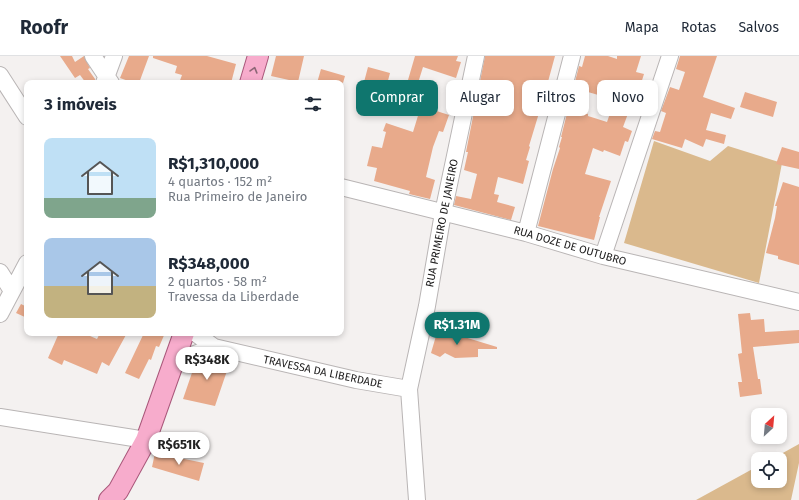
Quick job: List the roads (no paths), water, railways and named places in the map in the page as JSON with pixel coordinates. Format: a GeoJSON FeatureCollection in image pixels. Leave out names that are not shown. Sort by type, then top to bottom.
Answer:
{"type":"FeatureCollection","features":[{"type":"Feature","properties":{"kind":"main road"},"geometry":{"type":"LineString","coordinates":[[251,80],[258,56]]}},
{"type":"Feature","properties":{"kind":"main road"},"geometry":{"type":"LineString","coordinates":[[109,500],[118,491],[146,440],[183,336]]}},
{"type":"Feature","properties":{"kind":"street"},"geometry":{"type":"LineString","coordinates":[[94,56],[106,80]]}},
{"type":"Feature","properties":{"kind":"street"},"geometry":{"type":"LineString","coordinates":[[107,80],[114,56]]}},
{"type":"Feature","properties":{"kind":"street","name":"RUA PRIMEIRO DE JANEIRO"},"geometry":{"type":"LineString","coordinates":[[409,390],[427,306],[443,213],[476,56]]}},
{"type":"Feature","properties":{"kind":"street"},"geometry":{"type":"LineString","coordinates":[[526,233],[572,56]]}},
{"type":"Feature","properties":{"kind":"street"},"geometry":{"type":"LineString","coordinates":[[603,256],[670,56]]}},
{"type":"Feature","properties":{"kind":"street"},"geometry":{"type":"LineString","coordinates":[[0,75],[24,112]]}},
{"type":"Feature","properties":{"kind":"street","name":"RUA DOZE DE OUTUBRO"},"geometry":{"type":"LineString","coordinates":[[344,188],[526,233],[603,256],[799,302]]}},
{"type":"Feature","properties":{"kind":"street"},"geometry":{"type":"LineString","coordinates":[[0,314],[24,269]]}},
{"type":"Feature","properties":{"kind":"street"},"geometry":{"type":"LineString","coordinates":[[0,272],[12,291]]}},
{"type":"Feature","properties":{"kind":"street"},"geometry":{"type":"LineString","coordinates":[[199,336],[214,347]]}},
{"type":"Feature","properties":{"kind":"street"},"geometry":{"type":"LineString","coordinates":[[175,361],[214,347]]}},
{"type":"Feature","properties":{"kind":"street","name":"TRAVESSA DA LIBERDADE"},"geometry":{"type":"LineString","coordinates":[[214,347],[356,380],[409,390]]}},
{"type":"Feature","properties":{"kind":"street"},"geometry":{"type":"LineString","coordinates":[[409,390],[417,500]]}},
{"type":"Feature","properties":{"kind":"street"},"geometry":{"type":"LineString","coordinates":[[0,417],[146,440]]}}]}
